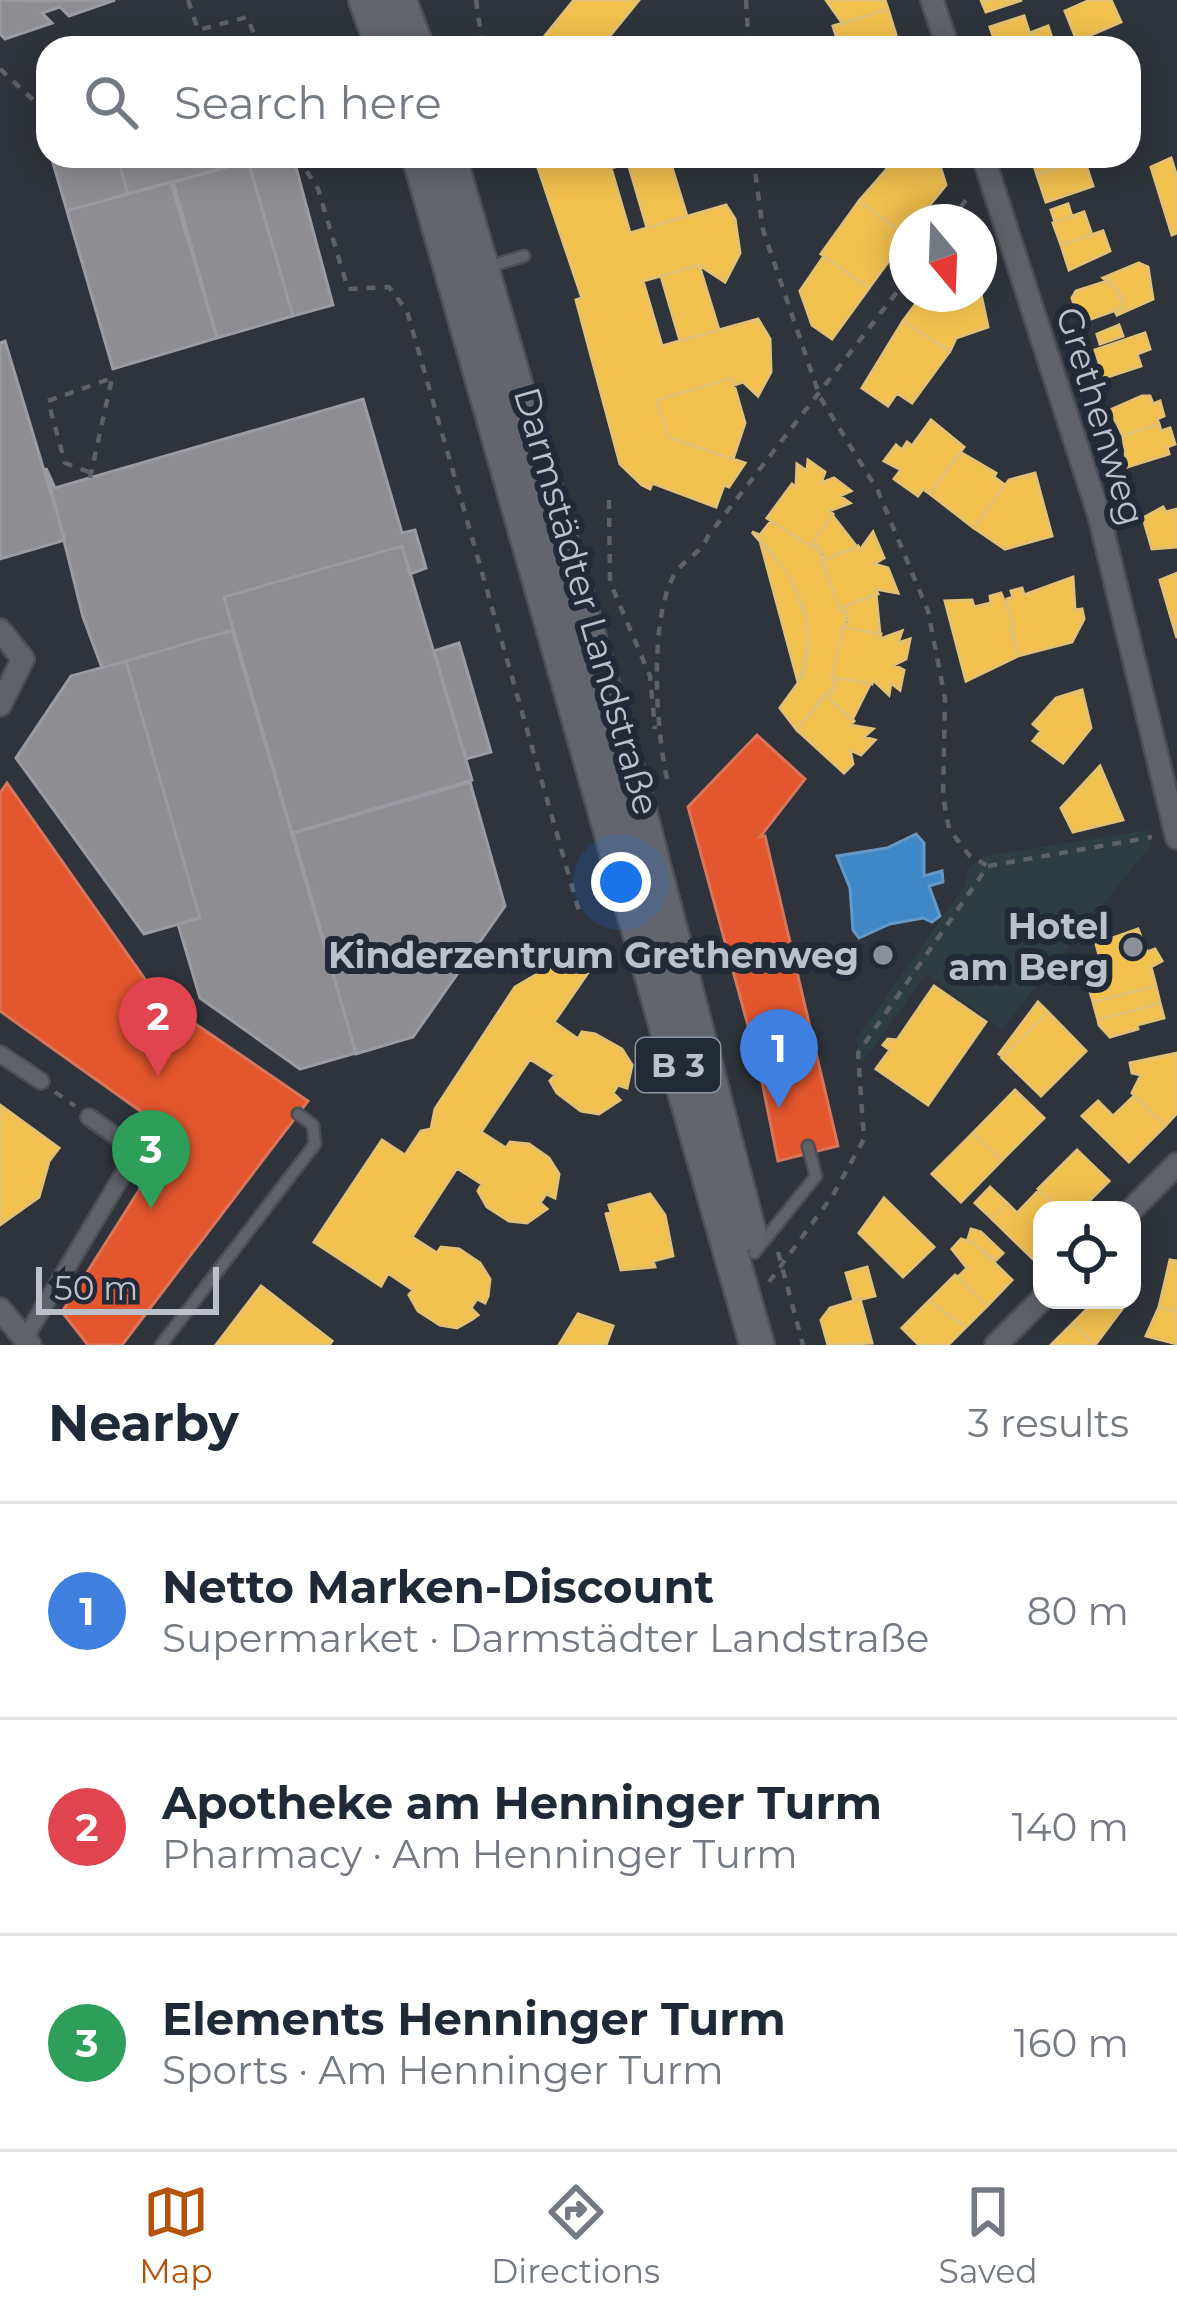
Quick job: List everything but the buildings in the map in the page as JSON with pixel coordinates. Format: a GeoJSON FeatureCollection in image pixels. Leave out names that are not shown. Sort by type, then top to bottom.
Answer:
{"type":"FeatureCollection","features":[{"type":"Feature","properties":{"kind":"main road"},"geometry":{"type":"LineString","coordinates":[[366,0],[379,36]]}},
{"type":"Feature","properties":{"kind":"main road"},"geometry":{"type":"LineString","coordinates":[[399,0],[412,36]]}},
{"type":"Feature","properties":{"kind":"main road","name":"Darmstädter Landstraße"},"geometry":{"type":"LineString","coordinates":[[424,168],[468,272],[640,814],[780,1345]]}},
{"type":"Feature","properties":{"kind":"main road","name":"Darmstädter Landstraße"},"geometry":{"type":"LineString","coordinates":[[451,168],[468,272],[757,1345]]}},
{"type":"Feature","properties":{"kind":"street"},"geometry":{"type":"LineString","coordinates":[[932,0],[944,36]]}},
{"type":"Feature","properties":{"kind":"street","name":"Grethenweg"},"geometry":{"type":"LineString","coordinates":[[987,168],[1099,515],[1176,833]]}},
{"type":"Feature","properties":{"kind":"street"},"geometry":{"type":"LineString","coordinates":[[0,630],[23,659],[0,705]]}},
{"type":"Feature","properties":{"kind":"street"},"geometry":{"type":"LineString","coordinates":[[0,1054],[41,1082]]}},
{"type":"Feature","properties":{"kind":"street"},"geometry":{"type":"LineString","coordinates":[[0,1309],[28,1342],[137,1151],[89,1117]]}},
{"type":"Feature","properties":{"kind":"street"},"geometry":{"type":"LineString","coordinates":[[1140,1201],[1177,1164]]}},
{"type":"Feature","properties":{"kind":"street"},"geometry":{"type":"LineString","coordinates":[[996,1345],[1033,1308]]}},
{"type":"Feature","properties":{"kind":"lane"},"geometry":{"type":"LineString","coordinates":[[468,272],[524,256]]}},
{"type":"Feature","properties":{"kind":"lane"},"geometry":{"type":"LineString","coordinates":[[161,1345],[315,1144],[313,1125],[298,1114]]}},
{"type":"Feature","properties":{"kind":"lane"},"geometry":{"type":"LineString","coordinates":[[754,1252],[816,1176],[808,1146]]}},
{"type":"Feature","properties":{"kind":"path"},"geometry":{"type":"LineString","coordinates":[[188,0],[198,30],[248,16],[256,36]]}},
{"type":"Feature","properties":{"kind":"path"},"geometry":{"type":"LineString","coordinates":[[476,0],[481,36]]}},
{"type":"Feature","properties":{"kind":"path"},"geometry":{"type":"LineString","coordinates":[[746,0],[748,36]]}},
{"type":"Feature","properties":{"kind":"path"},"geometry":{"type":"LineString","coordinates":[[0,69],[36,102]]}},
{"type":"Feature","properties":{"kind":"path"},"geometry":{"type":"LineString","coordinates":[[303,168],[333,226],[348,289],[389,287],[406,310],[581,918]]}},
{"type":"Feature","properties":{"kind":"path"},"geometry":{"type":"LineString","coordinates":[[754,168],[763,230],[820,397],[862,460],[912,566],[941,668],[944,811],[957,843],[988,866]]}},
{"type":"Feature","properties":{"kind":"path"},"geometry":{"type":"LineString","coordinates":[[961,204],[982,168]]}},
{"type":"Feature","properties":{"kind":"path"},"geometry":{"type":"LineString","coordinates":[[658,741],[662,609],[675,572],[701,554],[708,536],[889,303]]}},
{"type":"Feature","properties":{"kind":"path"},"geometry":{"type":"LineString","coordinates":[[112,378],[106,404],[90,475],[65,463],[48,401],[112,378]]}},
{"type":"Feature","properties":{"kind":"path"},"geometry":{"type":"LineString","coordinates":[[609,500],[610,582],[650,676],[667,779]]}},
{"type":"Feature","properties":{"kind":"path"},"geometry":{"type":"LineString","coordinates":[[764,1289],[844,1178],[864,1139],[857,1052],[988,866],[1176,833]]}},
{"type":"Feature","properties":{"kind":"path"},"geometry":{"type":"LineString","coordinates":[[41,1082],[89,1117]]}},
{"type":"Feature","properties":{"kind":"shaded area"},"geometry":{"type":"Polygon","coordinates":[[[1149,830],[1152,844],[1002,1029],[927,974],[863,1061],[855,1040],[964,887],[969,867],[984,856],[1149,830]]]}},
{"type":"Feature","properties":{"kind":"place","name":"Hotel am Berg"},"geometry":{"type":"Point","coordinates":[1133,947]}},
{"type":"Feature","properties":{"kind":"place","name":"Kinderzentrum Grethenweg"},"geometry":{"type":"Point","coordinates":[883,955]}},
{"type":"Feature","properties":{"kind":"place","name":"Apotheke am Henninger Turm"},"geometry":{"type":"Point","coordinates":[158,1076]}},
{"type":"Feature","properties":{"kind":"place","name":"Netto Marken-Discount"},"geometry":{"type":"Point","coordinates":[779,1108]}},
{"type":"Feature","properties":{"kind":"place","name":"Elements Henninger Turm"},"geometry":{"type":"Point","coordinates":[151,1209]}}]}
